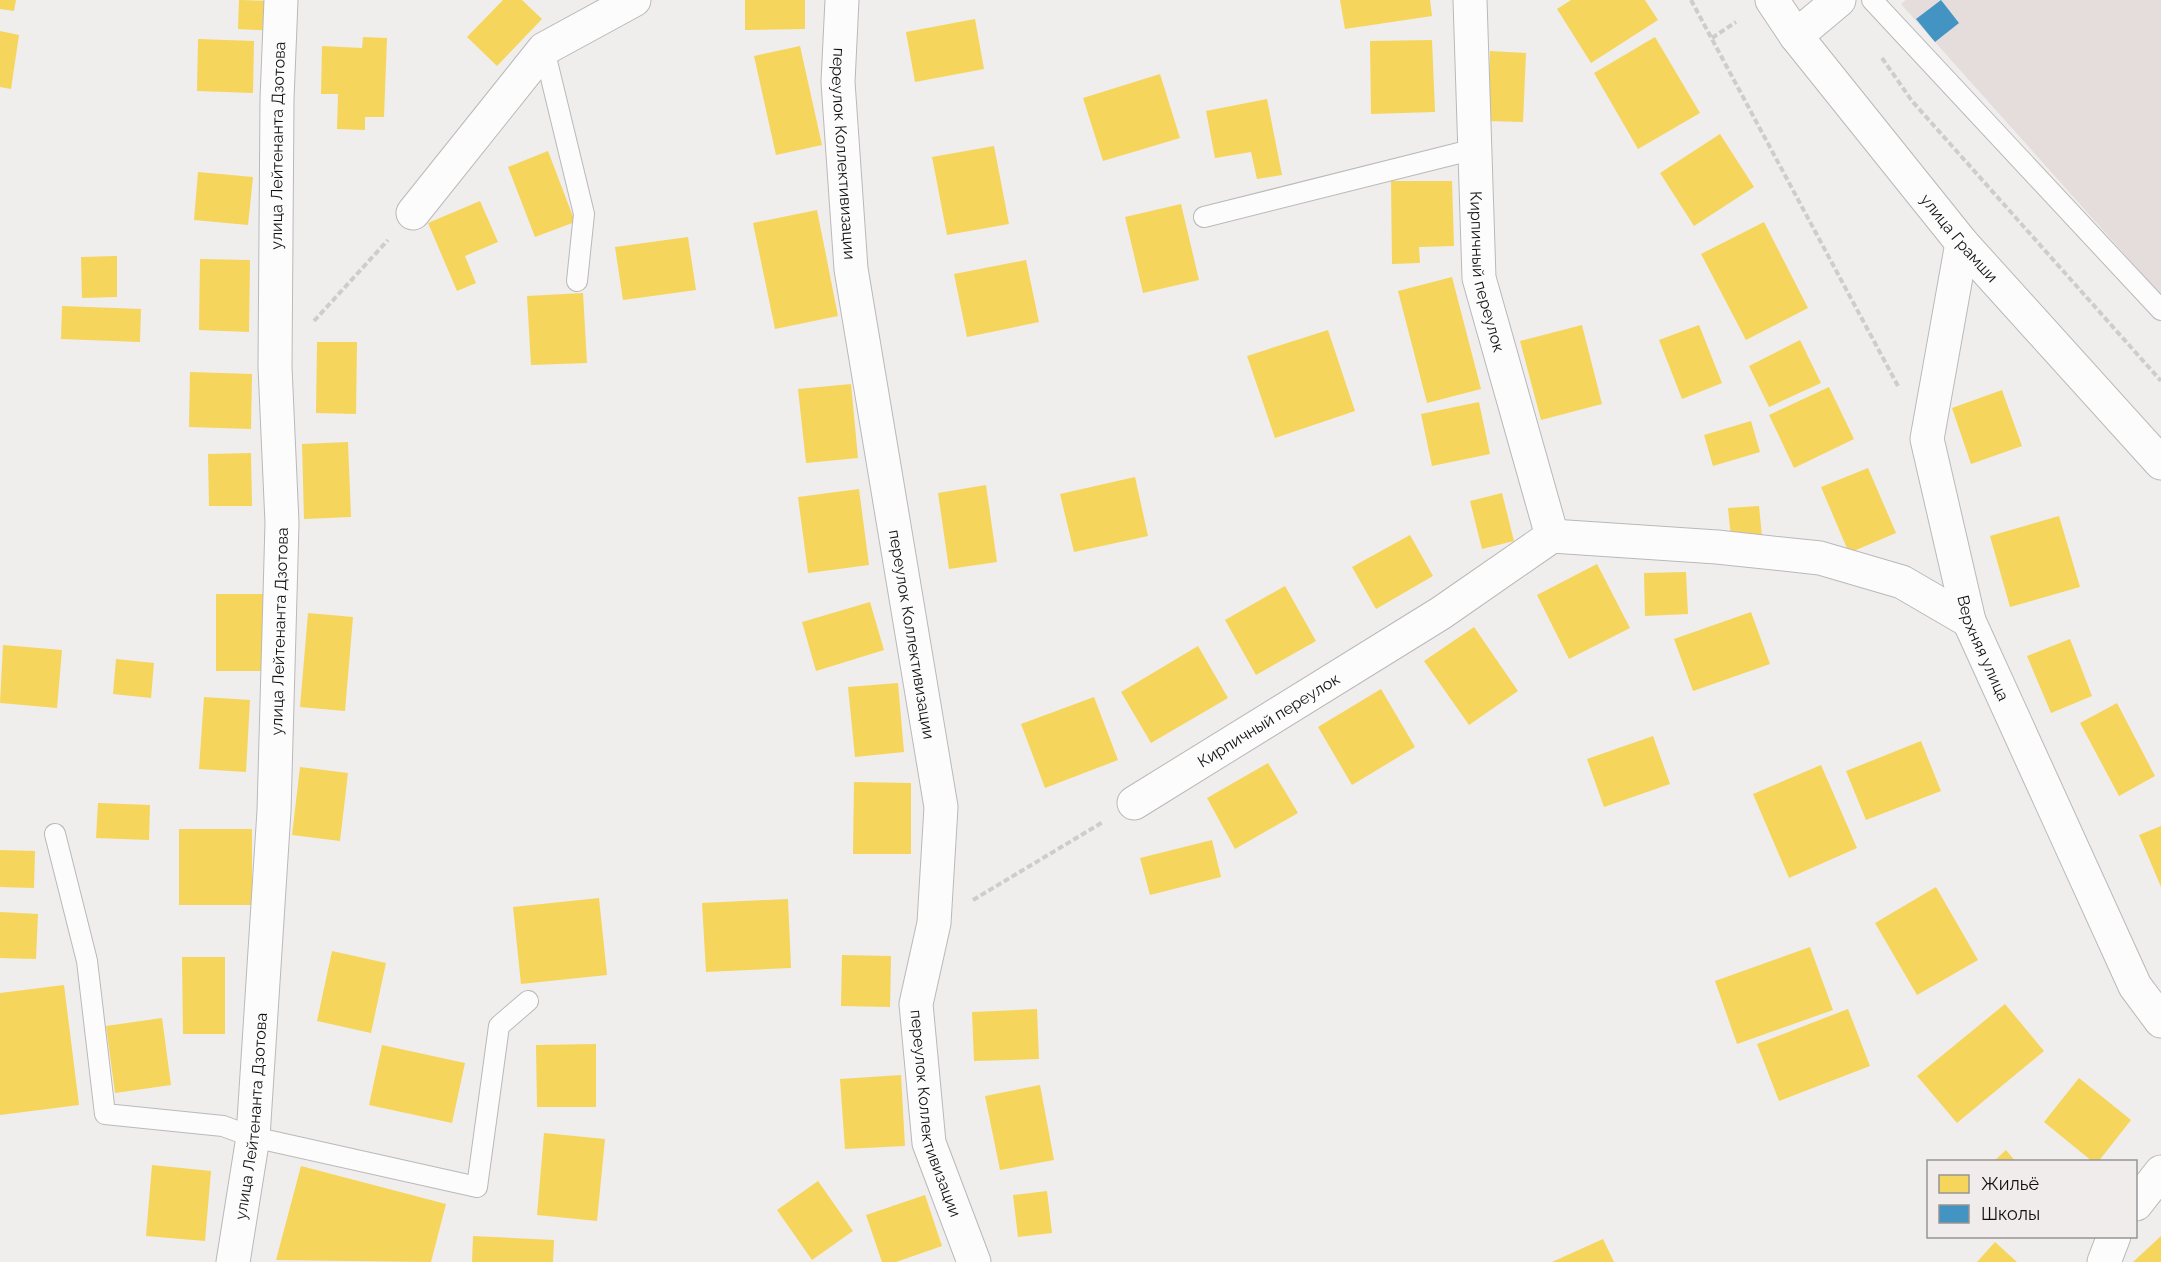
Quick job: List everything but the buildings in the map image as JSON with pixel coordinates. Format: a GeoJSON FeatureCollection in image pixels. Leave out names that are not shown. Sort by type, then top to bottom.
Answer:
{"type":"FeatureCollection","features":[{"type":"Feature","properties":{"kind":"main road","name":"улица Лейтенанта Дзотова"},"geometry":{"type":"LineString","coordinates":[[233,1262],[253,1137],[274,811],[282,523],[274,367],[277,99],[281,0]]}},
{"type":"Feature","properties":{"kind":"main road"},"geometry":{"type":"LineString","coordinates":[[413,213],[544,49],[634,0]]}},
{"type":"Feature","properties":{"kind":"main road","name":"переулок Коллективизации"},"geometry":{"type":"LineString","coordinates":[[842,0],[838,82],[851,269],[941,807],[934,923],[916,1004],[929,1143],[974,1262]]}},
{"type":"Feature","properties":{"kind":"main road","name":"Кирпичный переулок"},"geometry":{"type":"LineString","coordinates":[[1134,803],[1441,613],[1552,536],[1479,278],[1470,0]]}},
{"type":"Feature","properties":{"kind":"main road","name":"улица Грамши"},"geometry":{"type":"LineString","coordinates":[[1772,0],[1796,36],[1962,243],[2161,463]]}},
{"type":"Feature","properties":{"kind":"main road"},"geometry":{"type":"LineString","coordinates":[[1796,36],[1839,0]]}},
{"type":"Feature","properties":{"kind":"main road","name":"Верхняя улица"},"geometry":{"type":"LineString","coordinates":[[1962,243],[1927,439],[1969,621],[2135,986],[2161,1021]]}},
{"type":"Feature","properties":{"kind":"main road"},"geometry":{"type":"LineString","coordinates":[[1552,536],[1717,547],[1820,558],[1902,582],[1969,621]]}},
{"type":"Feature","properties":{"kind":"main road"},"geometry":{"type":"LineString","coordinates":[[2137,1203],[2161,1172]]}},
{"type":"Feature","properties":{"kind":"main road"},"geometry":{"type":"LineString","coordinates":[[2104,1262],[2113,1238]]}},
{"type":"Feature","properties":{"kind":"lane"},"geometry":{"type":"LineString","coordinates":[[1872,0],[2161,310]]}},
{"type":"Feature","properties":{"kind":"lane"},"geometry":{"type":"LineString","coordinates":[[544,49],[584,214],[577,281]]}},
{"type":"Feature","properties":{"kind":"lane"},"geometry":{"type":"LineString","coordinates":[[1204,217],[1475,149]]}},
{"type":"Feature","properties":{"kind":"lane"},"geometry":{"type":"LineString","coordinates":[[55,834],[87,961],[105,1114],[223,1126],[253,1137],[477,1187],[499,1026],[528,1001]]}},
{"type":"Feature","properties":{"kind":"path"},"geometry":{"type":"LineString","coordinates":[[1691,0],[1898,387]]}},
{"type":"Feature","properties":{"kind":"path"},"geometry":{"type":"LineString","coordinates":[[1712,38],[1736,22]]}},
{"type":"Feature","properties":{"kind":"path"},"geometry":{"type":"LineString","coordinates":[[1880,53],[1884,64],[1912,101],[2161,381]]}},
{"type":"Feature","properties":{"kind":"path"},"geometry":{"type":"LineString","coordinates":[[312,323],[357,271],[413,213]]}},
{"type":"Feature","properties":{"kind":"path"},"geometry":{"type":"LineString","coordinates":[[934,923],[1134,803]]}},
{"type":"Feature","properties":{"kind":"shaded area"},"geometry":{"type":"Polygon","coordinates":[[[1906,0],[2161,0],[2161,295],[1901,4],[1906,0]]]}}]}
